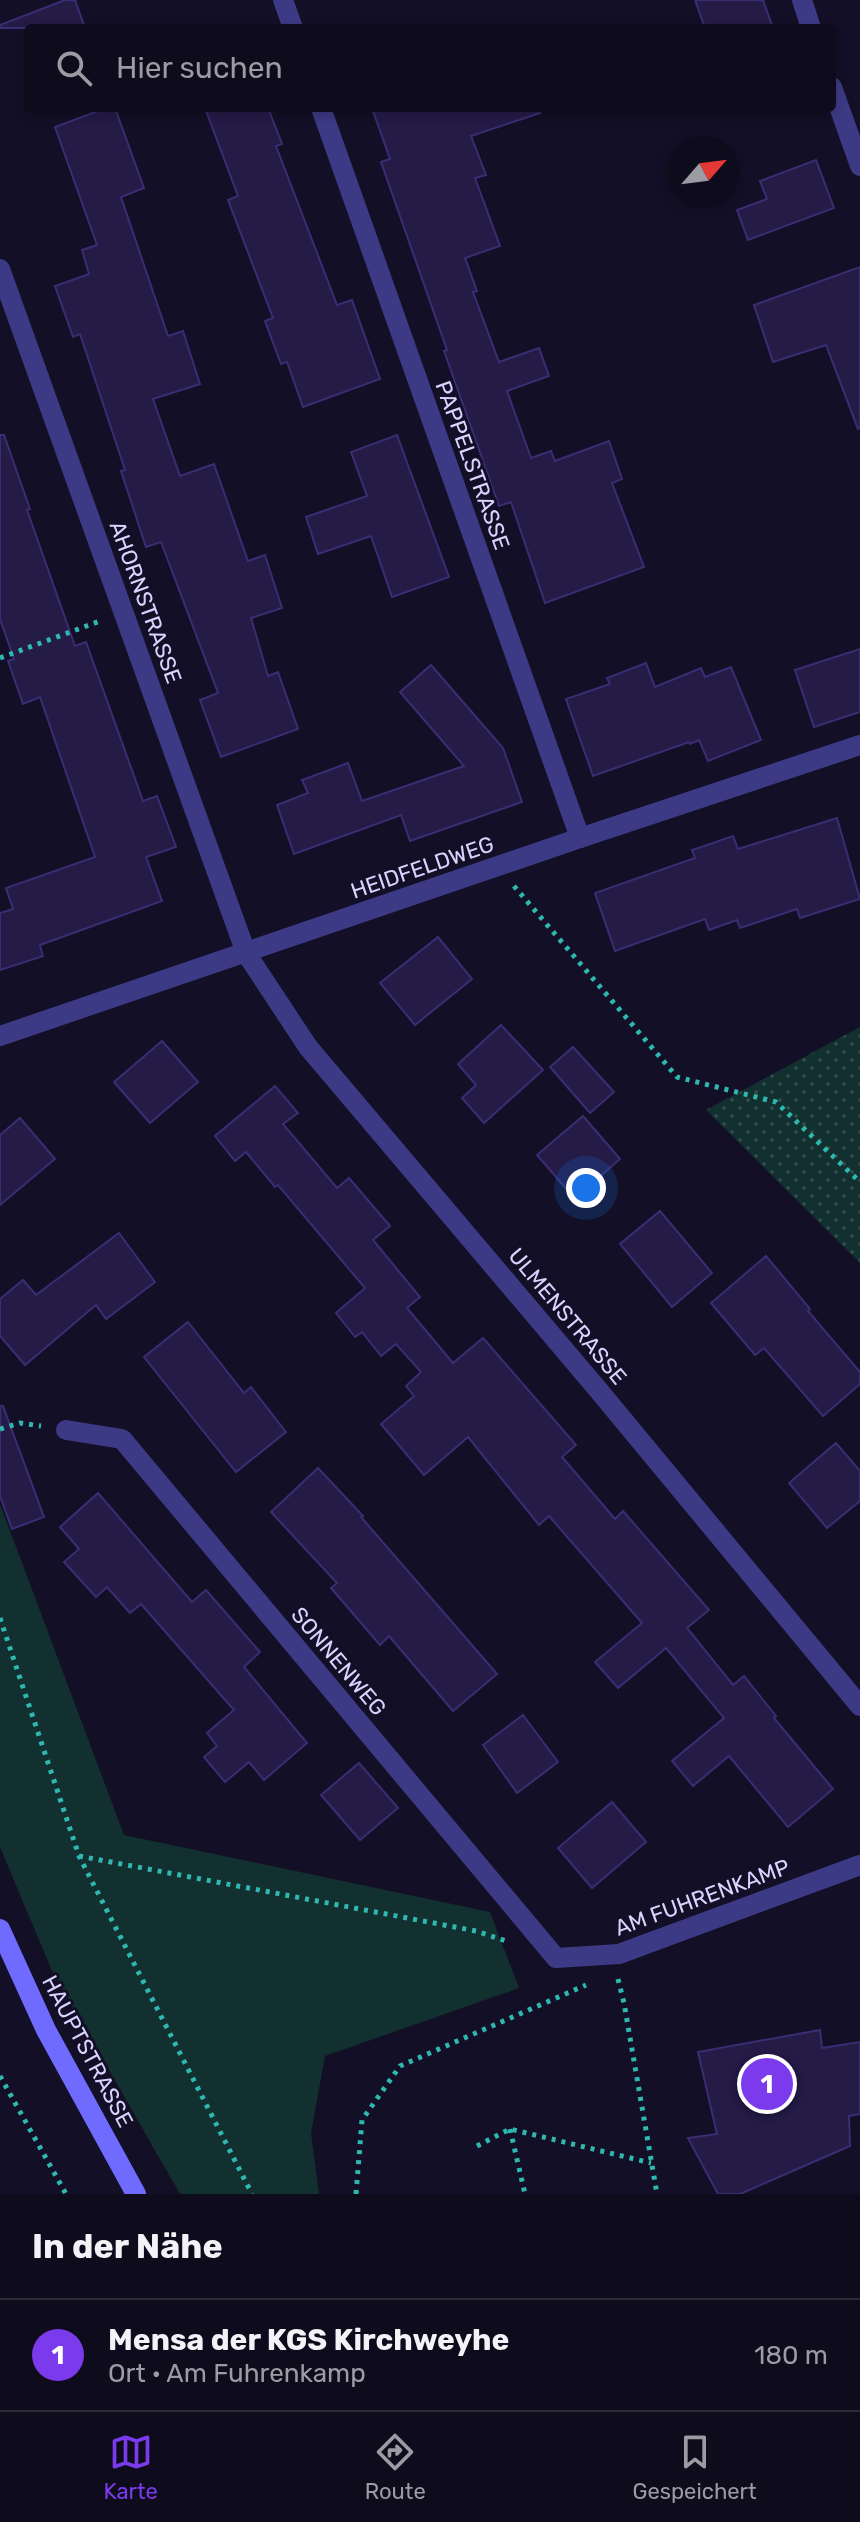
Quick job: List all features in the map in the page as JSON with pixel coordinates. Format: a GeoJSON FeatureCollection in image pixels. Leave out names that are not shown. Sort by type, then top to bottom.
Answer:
{"type":"FeatureCollection","features":[{"type":"Feature","properties":{"kind":"main road","name":"HAUPTSTRASSE"},"geometry":{"type":"LineString","coordinates":[[0,1929],[46,2030],[136,2194]]}},
{"type":"Feature","properties":{"kind":"street"},"geometry":{"type":"LineString","coordinates":[[283,0],[292,24]]}},
{"type":"Feature","properties":{"kind":"street"},"geometry":{"type":"LineString","coordinates":[[802,0],[810,24]]}},
{"type":"Feature","properties":{"kind":"street"},"geometry":{"type":"LineString","coordinates":[[836,98],[860,166]]}},
{"type":"Feature","properties":{"kind":"street","name":"PAPPELSTRASSE"},"geometry":{"type":"LineString","coordinates":[[322,112],[580,838]]}},
{"type":"Feature","properties":{"kind":"street","name":"AHORNSTRASSE"},"geometry":{"type":"LineString","coordinates":[[0,269],[246,953]]}},
{"type":"Feature","properties":{"kind":"street","name":"HEIDFELDWEG"},"geometry":{"type":"LineString","coordinates":[[0,1036],[860,745]]}},
{"type":"Feature","properties":{"kind":"street","name":"ULMENSTRASSE"},"geometry":{"type":"LineString","coordinates":[[246,953],[308,1047],[860,1706]]}},
{"type":"Feature","properties":{"kind":"street","name":"SONNENWEG"},"geometry":{"type":"LineString","coordinates":[[66,1430],[122,1439],[556,1958]]}},
{"type":"Feature","properties":{"kind":"street","name":"AM FUHRENKAMP"},"geometry":{"type":"LineString","coordinates":[[556,1958],[619,1954],[860,1865]]}},
{"type":"Feature","properties":{"kind":"path"},"geometry":{"type":"LineString","coordinates":[[0,658],[123,612]]}},
{"type":"Feature","properties":{"kind":"path"},"geometry":{"type":"LineString","coordinates":[[498,867],[677,1077],[776,1102],[860,1182]]}},
{"type":"Feature","properties":{"kind":"path"},"geometry":{"type":"LineString","coordinates":[[0,1429],[20,1423],[66,1430]]}},
{"type":"Feature","properties":{"kind":"path"},"geometry":{"type":"LineString","coordinates":[[0,1618],[79,1856],[252,2194]]}},
{"type":"Feature","properties":{"kind":"path"},"geometry":{"type":"LineString","coordinates":[[79,1856],[476,1931],[556,1958]]}},
{"type":"Feature","properties":{"kind":"path"},"geometry":{"type":"LineString","coordinates":[[617,1972],[657,2194]]}},
{"type":"Feature","properties":{"kind":"path"},"geometry":{"type":"LineString","coordinates":[[356,2194],[362,2120],[400,2066],[591,1983]]}},
{"type":"Feature","properties":{"kind":"path"},"geometry":{"type":"LineString","coordinates":[[0,2076],[66,2194]]}},
{"type":"Feature","properties":{"kind":"path"},"geometry":{"type":"LineString","coordinates":[[477,2146],[510,2129],[651,2163]]}},
{"type":"Feature","properties":{"kind":"path"},"geometry":{"type":"LineString","coordinates":[[510,2129],[525,2194]]}},
{"type":"Feature","properties":{"kind":"green space"},"geometry":{"type":"Polygon","coordinates":[[[860,1027],[860,1263],[706,1110],[860,1027]]]}},
{"type":"Feature","properties":{"kind":"green space"},"geometry":{"type":"Polygon","coordinates":[[[0,1504],[124,1835],[490,1912],[519,1988],[325,2056],[311,2133],[319,2194],[180,2194],[52,1971],[0,1847],[0,1504]]]}},
{"type":"Feature","properties":{"kind":"building"},"geometry":{"type":"Polygon","coordinates":[[[65,0],[75,0],[84,24],[24,24],[24,28],[0,28],[0,25],[65,0]]]}},
{"type":"Feature","properties":{"kind":"building"},"geometry":{"type":"Polygon","coordinates":[[[695,0],[763,0],[772,24],[704,24],[695,0]]]}},
{"type":"Feature","properties":{"kind":"building"},"geometry":{"type":"Polygon","coordinates":[[[95,112],[116,112],[144,188],[121,197],[168,336],[183,331],[200,384],[153,399],[180,476],[214,464],[248,561],[265,555],[282,608],[251,618],[268,676],[278,672],[298,729],[221,757],[200,700],[218,693],[161,542],[146,547],[121,471],[125,470],[80,334],[73,337],[55,286],[89,274],[82,250],[97,245],[55,127],[95,112]]]}},
{"type":"Feature","properties":{"kind":"building"},"geometry":{"type":"Polygon","coordinates":[[[206,112],[270,112],[282,144],[276,146],[337,305],[352,300],[380,379],[303,407],[287,362],[281,364],[265,321],[273,318],[228,200],[238,196],[206,112]]]}},
{"type":"Feature","properties":{"kind":"building"},"geometry":{"type":"Polygon","coordinates":[[[373,112],[540,112],[471,136],[486,175],[475,178],[500,246],[465,258],[477,291],[473,292],[499,362],[539,348],[549,376],[507,391],[531,458],[551,451],[555,461],[609,441],[622,479],[612,483],[644,567],[545,603],[511,502],[499,506],[444,351],[447,350],[381,162],[390,159],[373,112]]]}},
{"type":"Feature","properties":{"kind":"building"},"geometry":{"type":"Polygon","coordinates":[[[816,160],[834,208],[748,240],[737,210],[767,199],[760,181],[816,160]]]}},
{"type":"Feature","properties":{"kind":"building"},"geometry":{"type":"Polygon","coordinates":[[[860,267],[858,429],[826,345],[773,362],[754,305],[860,267]]]}},
{"type":"Feature","properties":{"kind":"building"},"geometry":{"type":"Polygon","coordinates":[[[0,435],[4,435],[75,646],[86,642],[143,801],[157,796],[176,847],[146,857],[162,901],[40,945],[43,956],[0,970],[0,913],[13,909],[6,888],[95,857],[40,697],[23,704],[8,661],[14,659],[0,619],[0,435]]]}},
{"type":"Feature","properties":{"kind":"building"},"geometry":{"type":"Polygon","coordinates":[[[397,435],[449,577],[392,597],[371,536],[318,554],[306,517],[367,496],[351,452],[397,435]]]}},
{"type":"Feature","properties":{"kind":"building"},"geometry":{"type":"Polygon","coordinates":[[[860,649],[860,712],[814,727],[795,670],[860,649]]]}},
{"type":"Feature","properties":{"kind":"building"},"geometry":{"type":"Polygon","coordinates":[[[646,663],[655,687],[701,668],[705,677],[731,667],[761,740],[708,761],[699,740],[689,742],[593,776],[566,699],[610,684],[607,678],[646,663]]]}},
{"type":"Feature","properties":{"kind":"building"},"geometry":{"type":"Polygon","coordinates":[[[431,665],[503,748],[522,802],[410,841],[401,815],[294,854],[277,805],[308,793],[302,780],[348,763],[362,801],[464,766],[400,692],[431,665]]]}},
{"type":"Feature","properties":{"kind":"building"},"geometry":{"type":"Polygon","coordinates":[[[837,818],[860,899],[800,918],[797,909],[740,928],[737,920],[709,930],[705,919],[615,951],[595,893],[695,858],[692,850],[733,836],[738,849],[837,818]]]}},
{"type":"Feature","properties":{"kind":"building"},"geometry":{"type":"Polygon","coordinates":[[[438,937],[472,979],[415,1025],[380,983],[438,937]]]}},
{"type":"Feature","properties":{"kind":"building"},"geometry":{"type":"Polygon","coordinates":[[[501,1025],[543,1070],[484,1123],[462,1098],[476,1085],[458,1064],[501,1025]]]}},
{"type":"Feature","properties":{"kind":"building"},"geometry":{"type":"Polygon","coordinates":[[[162,1041],[198,1082],[150,1123],[114,1082],[162,1041]]]}},
{"type":"Feature","properties":{"kind":"building"},"geometry":{"type":"Polygon","coordinates":[[[573,1047],[614,1092],[590,1113],[550,1067],[573,1047]]]}},
{"type":"Feature","properties":{"kind":"building"},"geometry":{"type":"Polygon","coordinates":[[[275,1086],[298,1113],[283,1124],[337,1188],[349,1178],[390,1226],[373,1240],[420,1297],[407,1308],[453,1363],[483,1338],[576,1445],[562,1457],[615,1519],[623,1511],[709,1610],[687,1628],[733,1685],[744,1676],[776,1716],[774,1718],[833,1789],[788,1827],[729,1756],[693,1786],[672,1761],[724,1718],[666,1648],[618,1688],[595,1662],[642,1623],[549,1516],[539,1525],[468,1437],[424,1475],[381,1424],[414,1396],[406,1386],[421,1372],[396,1344],[381,1356],[362,1332],[355,1337],[336,1313],[365,1288],[246,1152],[235,1161],[215,1136],[275,1086]]]}},
{"type":"Feature","properties":{"kind":"building"},"geometry":{"type":"Polygon","coordinates":[[[583,1116],[620,1159],[575,1199],[537,1155],[583,1116]]]}},
{"type":"Feature","properties":{"kind":"building"},"geometry":{"type":"Polygon","coordinates":[[[20,1118],[55,1159],[0,1205],[0,1135],[20,1118]]]}},
{"type":"Feature","properties":{"kind":"building"},"geometry":{"type":"Polygon","coordinates":[[[660,1211],[712,1273],[672,1307],[620,1244],[660,1211]]]}},
{"type":"Feature","properties":{"kind":"building"},"geometry":{"type":"Polygon","coordinates":[[[119,1233],[155,1282],[106,1319],[96,1305],[25,1365],[0,1336],[0,1299],[23,1280],[36,1295],[119,1233]]]}},
{"type":"Feature","properties":{"kind":"building"},"geometry":{"type":"Polygon","coordinates":[[[766,1256],[860,1372],[860,1384],[823,1416],[764,1348],[755,1355],[711,1303],[766,1256]]]}},
{"type":"Feature","properties":{"kind":"building"},"geometry":{"type":"Polygon","coordinates":[[[188,1322],[244,1393],[251,1387],[286,1432],[236,1472],[144,1357],[188,1322]]]}},
{"type":"Feature","properties":{"kind":"building"},"geometry":{"type":"Polygon","coordinates":[[[0,1406],[3,1406],[44,1517],[12,1529],[0,1496],[0,1406]]]}},
{"type":"Feature","properties":{"kind":"building"},"geometry":{"type":"Polygon","coordinates":[[[836,1443],[860,1471],[860,1501],[827,1528],[789,1483],[836,1443]]]}},
{"type":"Feature","properties":{"kind":"building"},"geometry":{"type":"Polygon","coordinates":[[[318,1468],[363,1516],[497,1674],[453,1711],[389,1636],[380,1645],[331,1588],[337,1583],[271,1512],[318,1468]]]}},
{"type":"Feature","properties":{"kind":"building"},"geometry":{"type":"Polygon","coordinates":[[[98,1493],[192,1602],[206,1590],[260,1652],[244,1667],[307,1743],[264,1780],[249,1762],[225,1782],[204,1757],[217,1746],[207,1733],[234,1710],[141,1604],[130,1613],[107,1587],[96,1597],[64,1562],[79,1549],[60,1527],[98,1493]]]}},
{"type":"Feature","properties":{"kind":"building"},"geometry":{"type":"Polygon","coordinates":[[[523,1715],[558,1762],[517,1793],[483,1745],[523,1715]]]}},
{"type":"Feature","properties":{"kind":"building"},"geometry":{"type":"Polygon","coordinates":[[[359,1763],[398,1808],[360,1840],[321,1795],[359,1763]]]}},
{"type":"Feature","properties":{"kind":"building"},"geometry":{"type":"Polygon","coordinates":[[[612,1802],[646,1842],[592,1888],[558,1848],[612,1802]]]}},
{"type":"Feature","properties":{"kind":"building"},"geometry":{"type":"Polygon","coordinates":[[[820,2030],[822,2048],[860,2042],[860,2114],[849,2116],[850,2146],[740,2194],[718,2194],[688,2138],[717,2134],[698,2052],[820,2030]]]}},
{"type":"Feature","properties":{"kind":"place","name":"Mensa der KGS Kirchweyhe"},"geometry":{"type":"Point","coordinates":[767,2084]}}]}
